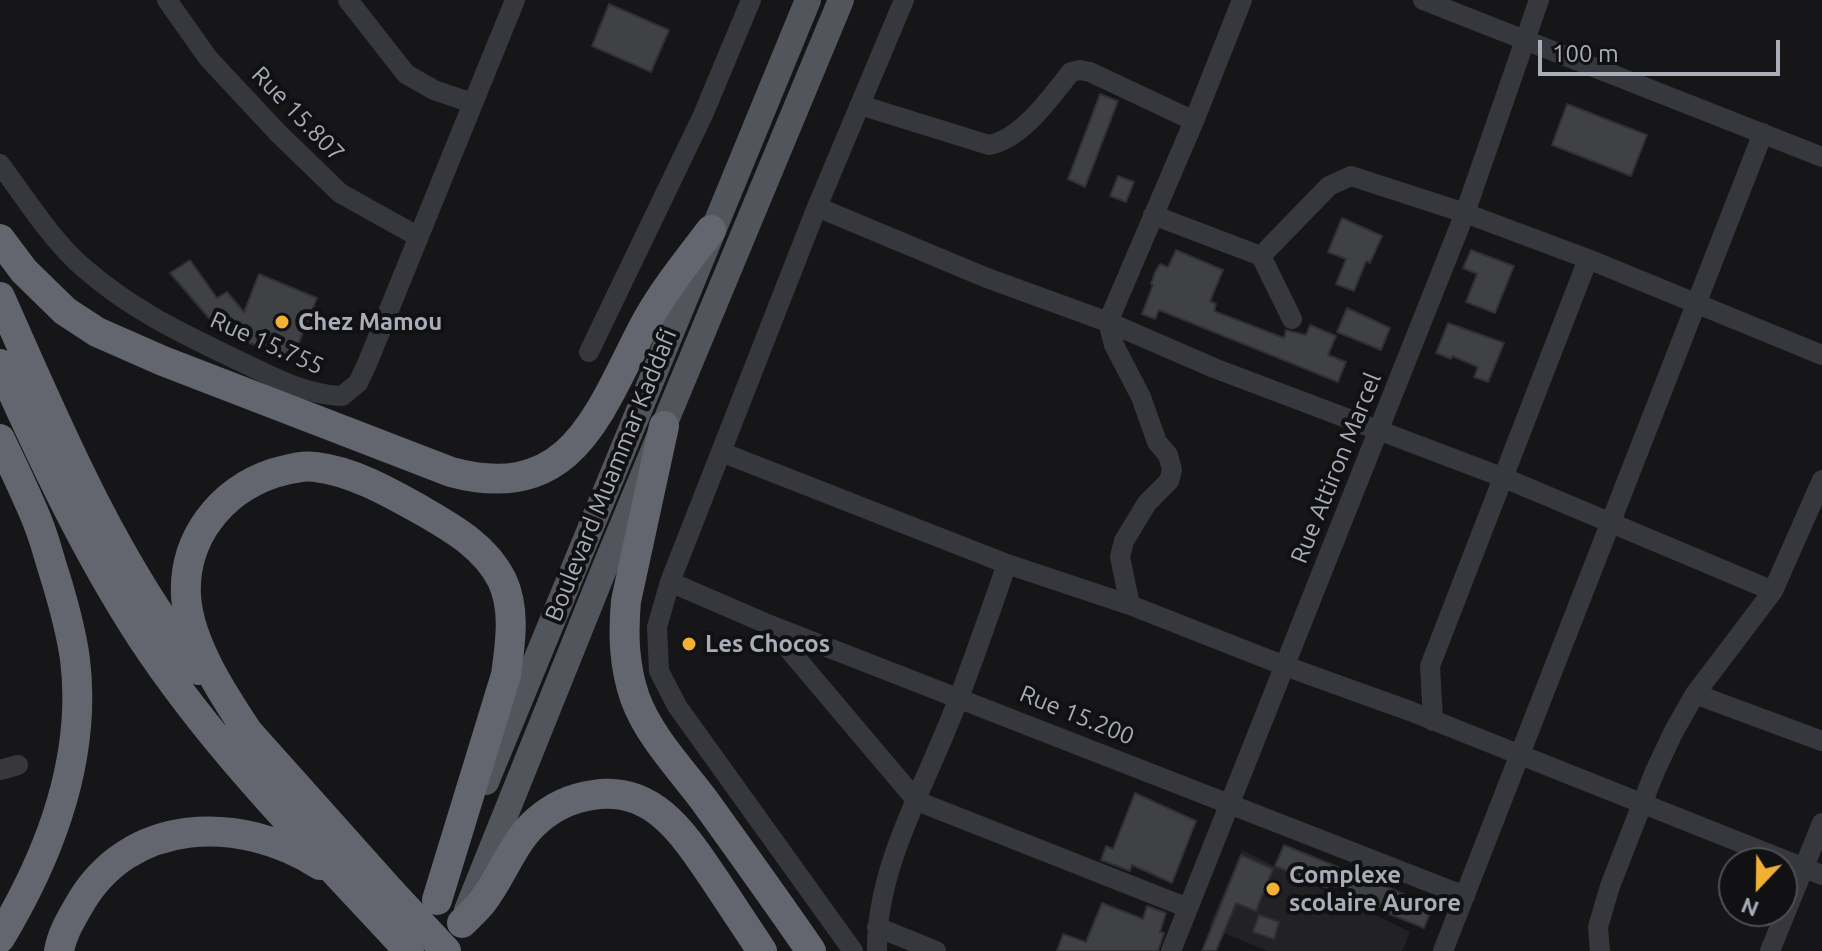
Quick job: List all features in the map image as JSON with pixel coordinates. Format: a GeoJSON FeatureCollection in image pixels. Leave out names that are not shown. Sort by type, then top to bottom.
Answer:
{"type":"FeatureCollection","features":[{"type":"Feature","properties":{"kind":"highway"},"geometry":{"type":"LineString","coordinates":[[0,239],[24,271],[65,311],[121,344],[451,472],[479,480],[532,473],[549,466],[582,440],[612,392],[646,322],[711,230]]}},
{"type":"Feature","properties":{"kind":"highway"},"geometry":{"type":"LineString","coordinates":[[0,297],[95,505],[169,631],[385,905],[412,951]]}},
{"type":"Feature","properties":{"kind":"highway"},"geometry":{"type":"LineString","coordinates":[[0,364],[64,501],[142,638],[244,773],[340,877]]}},
{"type":"Feature","properties":{"kind":"highway"},"geometry":{"type":"LineString","coordinates":[[664,426],[626,601],[623,631],[626,666],[636,701],[651,730],[811,951]]}},
{"type":"Feature","properties":{"kind":"highway"},"geometry":{"type":"LineString","coordinates":[[0,439],[40,526],[63,602],[75,659],[77,722],[68,778],[50,837],[28,891],[0,938]]}},
{"type":"Feature","properties":{"kind":"highway"},"geometry":{"type":"LineString","coordinates":[[252,738],[220,690],[196,636],[186,598],[188,564],[203,525],[223,502],[262,477],[313,466],[346,474],[402,499],[456,531],[489,558],[503,582],[510,605],[511,638],[506,675],[437,900]]}},
{"type":"Feature","properties":{"kind":"highway"},"geometry":{"type":"LineString","coordinates":[[462,923],[484,900],[511,854],[535,822],[568,801],[598,794],[618,794],[636,797],[666,815],[685,836],[762,951]]}},
{"type":"Feature","properties":{"kind":"highway"},"geometry":{"type":"LineString","coordinates":[[59,951],[61,939],[85,894],[116,860],[163,836],[217,830],[263,838],[313,861],[385,905],[448,951]]}},
{"type":"Feature","properties":{"kind":"main road","name":"Boulevard Muammar Kaddafi"},"geometry":{"type":"LineString","coordinates":[[412,951],[437,900],[808,0]]}},
{"type":"Feature","properties":{"kind":"main road","name":"Boulevard Muammar Kaddafi"},"geometry":{"type":"LineString","coordinates":[[448,951],[841,0]]}},
{"type":"Feature","properties":{"kind":"street","name":"Rue 15.807"},"geometry":{"type":"LineString","coordinates":[[167,0],[208,58],[340,193],[417,236]]}},
{"type":"Feature","properties":{"kind":"street"},"geometry":{"type":"LineString","coordinates":[[348,0],[406,74],[434,90],[472,103]]}},
{"type":"Feature","properties":{"kind":"street","name":"Rue 15.755"},"geometry":{"type":"LineString","coordinates":[[0,164],[43,223],[84,268],[149,317],[271,376],[320,395],[342,396],[358,383],[515,0]]}},
{"type":"Feature","properties":{"kind":"street"},"geometry":{"type":"LineString","coordinates":[[589,352],[703,115],[751,0]]}},
{"type":"Feature","properties":{"kind":"street"},"geometry":{"type":"LineString","coordinates":[[853,951],[677,706],[659,671],[657,627],[670,582],[817,207],[904,0]]}},
{"type":"Feature","properties":{"kind":"street"},"geometry":{"type":"LineString","coordinates":[[1130,605],[1120,557],[1124,541],[1147,503],[1169,481],[1172,470],[1168,455],[1157,442],[1141,397],[1114,345],[1108,322],[1242,0]]}},
{"type":"Feature","properties":{"kind":"street"},"geometry":{"type":"LineString","coordinates":[[1423,0],[1822,157]]}},
{"type":"Feature","properties":{"kind":"street","name":"Rue Attiron Marcel"},"geometry":{"type":"LineString","coordinates":[[1171,951],[1465,213],[1539,0]]}},
{"type":"Feature","properties":{"kind":"street"},"geometry":{"type":"LineString","coordinates":[[860,105],[989,145],[1015,135],[1071,72],[1080,70],[1194,121]]}},
{"type":"Feature","properties":{"kind":"street"},"geometry":{"type":"LineString","coordinates":[[1443,951],[1763,133]]}},
{"type":"Feature","properties":{"kind":"street"},"geometry":{"type":"LineString","coordinates":[[1261,256],[1329,186],[1351,176],[1465,213],[1588,259],[1822,355]]}},
{"type":"Feature","properties":{"kind":"street"},"geometry":{"type":"LineString","coordinates":[[817,207],[987,278],[1108,322],[1214,368],[1502,477],[1773,591]]}},
{"type":"Feature","properties":{"kind":"street"},"geometry":{"type":"LineString","coordinates":[[1153,215],[1261,256],[1292,319]]}},
{"type":"Feature","properties":{"kind":"street"},"geometry":{"type":"LineString","coordinates":[[1433,721],[1430,666],[1588,259]]}},
{"type":"Feature","properties":{"kind":"street"},"geometry":{"type":"LineString","coordinates":[[721,452],[904,521],[1007,564],[1130,605],[1433,721],[1813,871]]}},
{"type":"Feature","properties":{"kind":"street"},"geometry":{"type":"LineString","coordinates":[[1600,951],[1598,927],[1606,899],[1655,771],[1695,694],[1773,591],[1822,480]]}},
{"type":"Feature","properties":{"kind":"street"},"geometry":{"type":"LineString","coordinates":[[877,951],[877,927],[885,884],[960,697],[1007,564]]}},
{"type":"Feature","properties":{"kind":"street","name":"Rue 15.200"},"geometry":{"type":"LineString","coordinates":[[670,582],[765,623],[1465,896]]}},
{"type":"Feature","properties":{"kind":"street"},"geometry":{"type":"LineString","coordinates":[[765,623],[917,801],[1188,908]]}},
{"type":"Feature","properties":{"kind":"street"},"geometry":{"type":"LineString","coordinates":[[1695,694],[1822,741]]}},
{"type":"Feature","properties":{"kind":"street"},"geometry":{"type":"LineString","coordinates":[[1770,951],[1813,871],[1822,823]]}},
{"type":"Feature","properties":{"kind":"street"},"geometry":{"type":"LineString","coordinates":[[877,927],[936,951]]}},
{"type":"Feature","properties":{"kind":"shaded area","name":"Complexe scolaire Aurore"},"geometry":{"type":"Polygon","coordinates":[[[1242,850],[1410,932],[1402,951],[1268,951],[1209,927],[1242,850]]]}},
{"type":"Feature","properties":{"kind":"building"},"geometry":{"type":"Polygon","coordinates":[[[609,4],[669,30],[651,72],[592,46],[609,4]]]}},
{"type":"Feature","properties":{"kind":"building"},"geometry":{"type":"Polygon","coordinates":[[[1100,94],[1118,101],[1085,187],[1068,179],[1100,94]]]}},
{"type":"Feature","properties":{"kind":"building"},"geometry":{"type":"Polygon","coordinates":[[[1567,104],[1647,135],[1631,176],[1552,145],[1567,104]]]}},
{"type":"Feature","properties":{"kind":"building"},"geometry":{"type":"Polygon","coordinates":[[[1118,176],[1134,182],[1126,202],[1110,196],[1118,176]]]}},
{"type":"Feature","properties":{"kind":"building"},"geometry":{"type":"Polygon","coordinates":[[[1342,218],[1382,236],[1370,263],[1366,261],[1354,291],[1336,284],[1346,259],[1328,252],[1342,218]]]}},
{"type":"Feature","properties":{"kind":"building"},"geometry":{"type":"Polygon","coordinates":[[[1176,250],[1223,270],[1210,301],[1216,304],[1214,311],[1284,338],[1286,330],[1306,335],[1310,325],[1336,336],[1328,355],[1346,362],[1338,382],[1159,310],[1155,319],[1142,314],[1155,272],[1160,264],[1168,267],[1176,250]]]}},
{"type":"Feature","properties":{"kind":"building"},"geometry":{"type":"Polygon","coordinates":[[[1471,250],[1514,266],[1495,313],[1466,302],[1477,274],[1463,268],[1471,250]]]}},
{"type":"Feature","properties":{"kind":"building"},"geometry":{"type":"Polygon","coordinates":[[[190,260],[217,298],[227,292],[244,312],[259,274],[317,298],[292,360],[220,331],[170,273],[190,260]]]}},
{"type":"Feature","properties":{"kind":"building"},"geometry":{"type":"Polygon","coordinates":[[[1347,308],[1390,328],[1381,350],[1337,332],[1347,308]]]}},
{"type":"Feature","properties":{"kind":"building"},"geometry":{"type":"Polygon","coordinates":[[[1448,323],[1504,343],[1488,382],[1474,377],[1478,367],[1436,353],[1448,323]]]}},
{"type":"Feature","properties":{"kind":"building"},"geometry":{"type":"Polygon","coordinates":[[[1135,793],[1196,821],[1172,883],[1132,865],[1130,871],[1101,860],[1106,846],[1113,849],[1135,793]]]}},
{"type":"Feature","properties":{"kind":"building"},"geometry":{"type":"Polygon","coordinates":[[[1284,845],[1433,906],[1424,928],[1353,899],[1355,894],[1329,884],[1327,888],[1275,866],[1284,845]]]}},
{"type":"Feature","properties":{"kind":"building"},"geometry":{"type":"Polygon","coordinates":[[[1241,855],[1273,869],[1256,911],[1236,903],[1216,951],[1202,951],[1241,855]]]}},
{"type":"Feature","properties":{"kind":"building"},"geometry":{"type":"Polygon","coordinates":[[[1102,903],[1143,919],[1147,906],[1166,913],[1158,951],[1057,951],[1063,934],[1086,942],[1102,903]]]}},
{"type":"Feature","properties":{"kind":"building"},"geometry":{"type":"Polygon","coordinates":[[[1259,915],[1279,922],[1274,939],[1253,932],[1259,915]]]}},
{"type":"Feature","properties":{"kind":"place","name":"Chez Mamou"},"geometry":{"type":"Point","coordinates":[282,322]}},
{"type":"Feature","properties":{"kind":"place","name":"Les Chocos"},"geometry":{"type":"Point","coordinates":[689,644]}},
{"type":"Feature","properties":{"kind":"place","name":"Complexe scolaire Aurore"},"geometry":{"type":"Point","coordinates":[1273,889]}}]}
